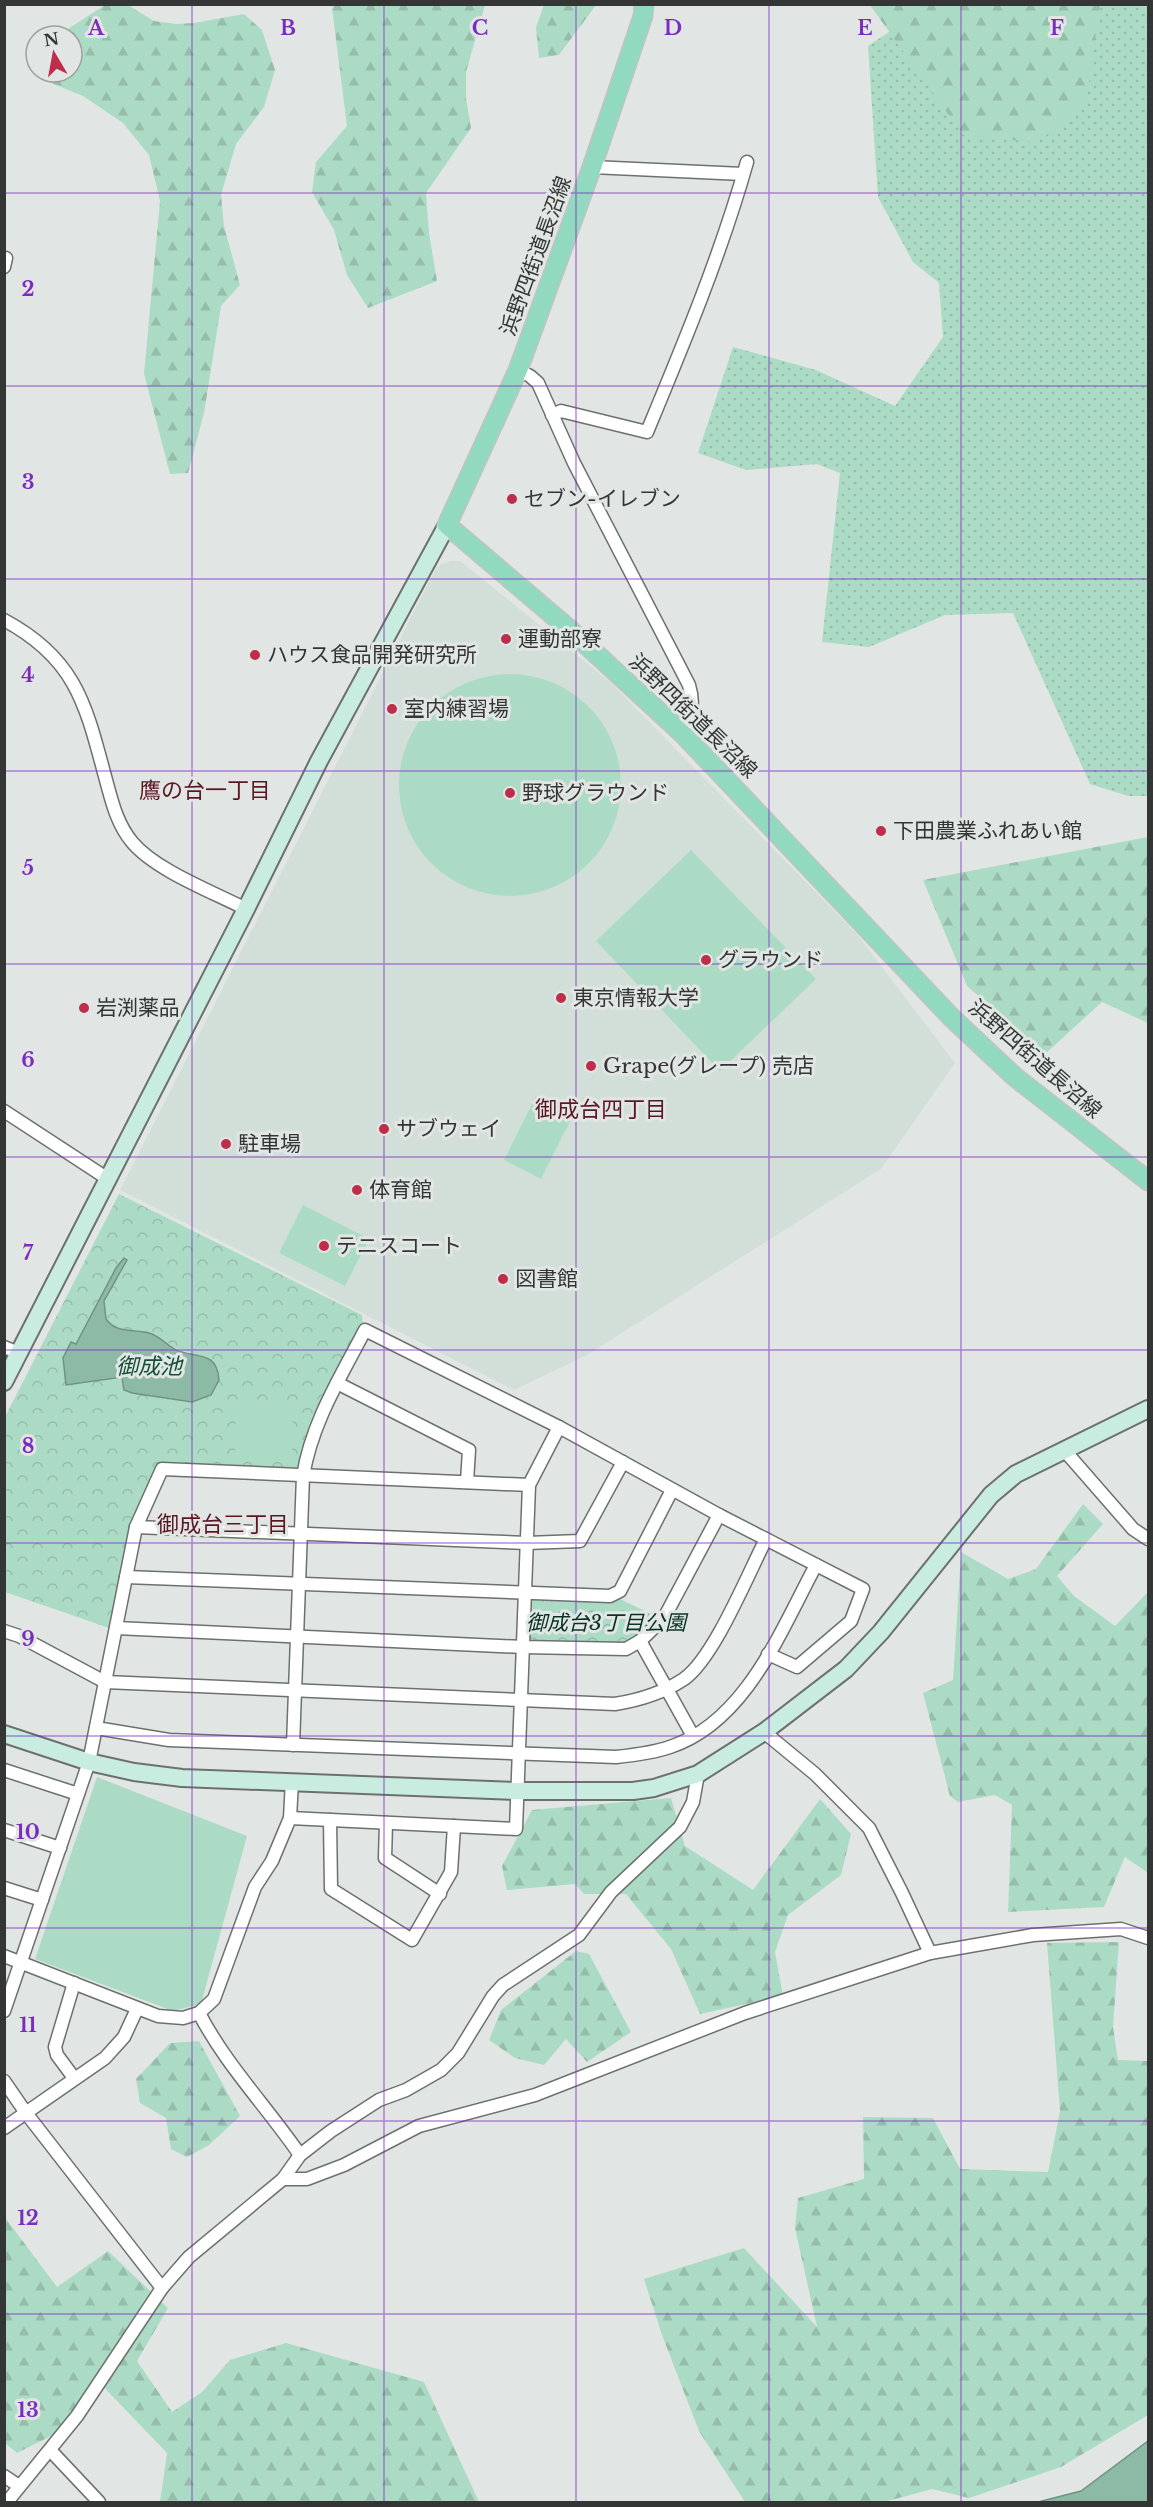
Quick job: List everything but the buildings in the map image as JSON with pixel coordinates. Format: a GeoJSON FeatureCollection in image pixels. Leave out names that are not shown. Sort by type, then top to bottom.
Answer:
{"type":"FeatureCollection","features":[{"type":"Feature","properties":{"kind":"main road","name":"浜野四街道長沼線"},"geometry":{"type":"LineString","coordinates":[[645,4],[643,16],[592,167],[518,370],[500,414],[447,525],[568,628],[683,734],[951,1017],[1023,1084],[1149,1181]]}},
{"type":"Feature","properties":{"kind":"street"},"geometry":{"type":"LineString","coordinates":[[552,415],[561,411],[647,432],[691,325],[745,168],[592,167]]}},
{"type":"Feature","properties":{"kind":"street"},"geometry":{"type":"LineString","coordinates":[[518,370],[530,376],[538,384],[591,495],[689,685],[693,699],[693,711],[683,734]]}},
{"type":"Feature","properties":{"kind":"street"},"geometry":{"type":"LineString","coordinates":[[4,1382],[12,1350],[108,1179],[246,909],[319,760],[447,525]]}},
{"type":"Feature","properties":{"kind":"street"},"geometry":{"type":"LineString","coordinates":[[4,620],[36,640],[68,673],[86,708],[117,818],[134,844],[155,862],[246,909]]}},
{"type":"Feature","properties":{"kind":"street"},"geometry":{"type":"LineString","coordinates":[[4,1111],[108,1179]]}},
{"type":"Feature","properties":{"kind":"street"},"geometry":{"type":"LineString","coordinates":[[293,1745],[303,1476],[308,1448],[318,1422],[365,1330],[559,1427],[672,1490],[863,1589],[851,1621],[797,1667],[768,1654]]}},
{"type":"Feature","properties":{"kind":"street"},"geometry":{"type":"LineString","coordinates":[[338,1383],[469,1450],[467,1482]]}},
{"type":"Feature","properties":{"kind":"street"},"geometry":{"type":"LineString","coordinates":[[4,1734],[89,1762],[134,1772],[182,1778],[517,1791],[633,1791],[654,1788],[698,1773],[764,1732],[846,1669],[881,1632],[991,1495],[1016,1474],[1149,1408]]}},
{"type":"Feature","properties":{"kind":"street"},"geometry":{"type":"LineString","coordinates":[[290,1818],[516,1829],[529,1485],[559,1427]]}},
{"type":"Feature","properties":{"kind":"street"},"geometry":{"type":"LineString","coordinates":[[1065,1450],[1133,1529],[1149,1539]]}},
{"type":"Feature","properties":{"kind":"street"},"geometry":{"type":"LineString","coordinates":[[136,1527],[527,1543],[580,1541],[623,1462]]}},
{"type":"Feature","properties":{"kind":"street"},"geometry":{"type":"LineString","coordinates":[[4,2011],[89,1762],[136,1527],[162,1469],[529,1485]]}},
{"type":"Feature","properties":{"kind":"street"},"geometry":{"type":"LineString","coordinates":[[126,1577],[616,1595],[672,1490]]}},
{"type":"Feature","properties":{"kind":"street"},"geometry":{"type":"LineString","coordinates":[[116,1628],[523,1647],[613,1650],[626,1648],[640,1641],[664,1618],[719,1515]]}},
{"type":"Feature","properties":{"kind":"street"},"geometry":{"type":"LineString","coordinates":[[4,1631],[19,1636],[105,1682],[615,1704],[638,1700],[686,1678],[709,1652],[766,1539]]}},
{"type":"Feature","properties":{"kind":"street"},"geometry":{"type":"LineString","coordinates":[[96,1728],[169,1740],[519,1754],[616,1757],[643,1755],[672,1747],[693,1736],[727,1712],[751,1684],[816,1565]]}},
{"type":"Feature","properties":{"kind":"street"},"geometry":{"type":"LineString","coordinates":[[640,1641],[693,1736]]}},
{"type":"Feature","properties":{"kind":"street"},"geometry":{"type":"LineString","coordinates":[[764,1732],[815,1774],[869,1828],[930,1953]]}},
{"type":"Feature","properties":{"kind":"street"},"geometry":{"type":"LineString","coordinates":[[4,1770],[78,1794]]}},
{"type":"Feature","properties":{"kind":"street"},"geometry":{"type":"LineString","coordinates":[[7,2502],[51,2451],[77,2416],[162,2288],[189,2257],[283,2179],[300,2155],[354,2114],[441,2070],[458,2053],[493,1996],[503,1984],[579,1935],[611,1892],[680,1827],[693,1802],[698,1773]]}},
{"type":"Feature","properties":{"kind":"street"},"geometry":{"type":"LineString","coordinates":[[4,1956],[137,2009],[171,2019],[199,2013],[208,2006],[218,1990],[255,1887],[272,1861],[290,1818],[292,1781]]}},
{"type":"Feature","properties":{"kind":"street"},"geometry":{"type":"LineString","coordinates":[[330,1820],[331,1889],[412,1940],[451,1872],[454,1826]]}},
{"type":"Feature","properties":{"kind":"street"},"geometry":{"type":"LineString","coordinates":[[386,1823],[385,1858],[440,1894]]}},
{"type":"Feature","properties":{"kind":"street"},"geometry":{"type":"LineString","coordinates":[[4,1830],[60,1848]]}},
{"type":"Feature","properties":{"kind":"street"},"geometry":{"type":"LineString","coordinates":[[4,1888],[42,1900]]}},
{"type":"Feature","properties":{"kind":"street"},"geometry":{"type":"LineString","coordinates":[[283,2179],[307,2179],[344,2165],[419,2126],[535,2095],[745,2013],[930,1953],[1033,1935],[1121,1929],[1149,1938]]}},
{"type":"Feature","properties":{"kind":"street"},"geometry":{"type":"LineString","coordinates":[[74,1983],[55,2047],[57,2055],[75,2078]]}},
{"type":"Feature","properties":{"kind":"street"},"geometry":{"type":"LineString","coordinates":[[4,2128],[116,2048],[124,2037],[137,2009]]}},
{"type":"Feature","properties":{"kind":"street"},"geometry":{"type":"LineString","coordinates":[[199,2013],[227,2061],[276,2120],[300,2155]]}},
{"type":"Feature","properties":{"kind":"street"},"geometry":{"type":"LineString","coordinates":[[4,2081],[26,2113],[162,2288]]}},
{"type":"Feature","properties":{"kind":"street"},"geometry":{"type":"LineString","coordinates":[[51,2451],[99,2502]]}},
{"type":"Feature","properties":{"kind":"street"},"geometry":{"type":"LineString","coordinates":[[4,2476],[19,2486]]}},
{"type":"Feature","properties":{"kind":"shaded area","name":"東京情報大学"},"geometry":{"type":"Polygon","coordinates":[[[460,561],[610,682],[856,933],[955,1063],[881,1169],[587,1355],[514,1390],[120,1190],[435,570],[441,564],[460,561]]]}},
{"type":"Feature","properties":{"kind":"green space"},"geometry":{"type":"Polygon","coordinates":[[[105,5],[128,5],[154,21],[176,24],[244,14],[262,30],[275,70],[264,107],[236,144],[221,195],[224,226],[240,285],[221,306],[204,413],[188,473],[170,474],[144,374],[160,201],[149,155],[123,123],[83,96],[54,84],[84,84],[84,24],[76,24],[105,5]]]}},
{"type":"Feature","properties":{"kind":"green space"},"geometry":{"type":"Polygon","coordinates":[[[335,5],[485,5],[466,72],[466,99],[471,128],[426,193],[429,233],[437,281],[368,308],[347,275],[334,230],[312,192],[316,162],[347,126],[332,8],[335,5]]]}},
{"type":"Feature","properties":{"kind":"green space"},"geometry":{"type":"Polygon","coordinates":[[[544,5],[596,5],[559,55],[539,58],[536,27],[544,5]]]}},
{"type":"Feature","properties":{"kind":"green space"},"geometry":{"type":"Polygon","coordinates":[[[870,5],[1100,5],[1087,97],[1054,131],[1033,142],[963,135],[870,5]]]}},
{"type":"Feature","properties":{"kind":"green space"},"geometry":{"type":"Polygon","coordinates":[[[938,5],[1148,5],[1148,796],[1128,796],[1090,784],[1013,613],[945,615],[869,647],[822,642],[840,473],[817,464],[746,470],[698,453],[733,347],[816,370],[895,406],[943,337],[939,283],[913,262],[878,197],[868,46],[916,14],[938,5]]]}},
{"type":"Feature","properties":{"kind":"green space","name":"野球グラウンド"},"geometry":{"type":"Polygon","coordinates":[[[499,674],[521,674],[553,682],[572,692],[589,706],[603,723],[613,742],[619,763],[621,785],[619,807],[613,828],[603,847],[589,864],[572,878],[553,888],[521,896],[499,896],[467,888],[448,878],[424,856],[407,828],[399,796],[399,774],[407,742],[417,723],[439,699],[467,682],[499,674]]]}},
{"type":"Feature","properties":{"kind":"green space"},"geometry":{"type":"Polygon","coordinates":[[[1148,837],[1148,1023],[1102,1002],[1045,1054],[967,986],[923,880],[1148,837]]]}},
{"type":"Feature","properties":{"kind":"green space","name":"グラウンド"},"geometry":{"type":"Polygon","coordinates":[[[691,850],[816,979],[720,1071],[596,941],[691,850]]]}},
{"type":"Feature","properties":{"kind":"green space"},"geometry":{"type":"Polygon","coordinates":[[[536,1096],[573,1115],[541,1179],[504,1160],[536,1096]]]}},
{"type":"Feature","properties":{"kind":"green space"},"geometry":{"type":"Polygon","coordinates":[[[119,1194],[362,1315],[363,1325],[300,1465],[294,1469],[161,1464],[130,1522],[109,1628],[5,1592],[5,1417],[119,1194]],[[127,1260],[116,1268],[76,1344],[71,1342],[67,1385],[122,1377],[132,1393],[189,1402],[190,1352],[145,1332],[116,1328],[106,1319],[104,1301],[127,1260]]]}},
{"type":"Feature","properties":{"kind":"green space","name":"テニスコート"},"geometry":{"type":"Polygon","coordinates":[[[303,1205],[369,1239],[345,1286],[279,1253],[303,1205]]]}},
{"type":"Feature","properties":{"kind":"green space"},"geometry":{"type":"Polygon","coordinates":[[[236,1406],[293,1408],[292,1461],[235,1458],[236,1406]]]}},
{"type":"Feature","properties":{"kind":"green space"},"geometry":{"type":"Polygon","coordinates":[[[1083,1504],[1103,1524],[1057,1576],[1074,1596],[1115,1626],[1148,1592],[1148,1873],[1125,1857],[1104,1907],[1008,1912],[1012,1805],[995,1795],[958,1802],[950,1796],[923,1693],[953,1680],[961,1552],[1008,1579],[1036,1569],[1083,1504]]]}},
{"type":"Feature","properties":{"kind":"green space","name":"御成台3丁目公園"},"geometry":{"type":"Polygon","coordinates":[[[536,1596],[620,1599],[659,1618],[626,1644],[534,1643],[530,1638],[531,1600],[536,1596]]]}},
{"type":"Feature","properties":{"kind":"green space"},"geometry":{"type":"Polygon","coordinates":[[[97,1777],[247,1836],[201,2004],[173,2011],[35,1959],[97,1777]]]}},
{"type":"Feature","properties":{"kind":"green space"},"geometry":{"type":"Polygon","coordinates":[[[671,1798],[685,1846],[753,1890],[820,1799],[851,1834],[841,1875],[788,1915],[775,1952],[783,1996],[700,2014],[671,1949],[626,1894],[584,1894],[575,1884],[507,1890],[502,1866],[532,1810],[671,1798]]]}},
{"type":"Feature","properties":{"kind":"green space"},"geometry":{"type":"Polygon","coordinates":[[[1119,1942],[1113,2027],[1118,2060],[1148,2061],[1148,2415],[1061,2467],[969,2498],[932,2489],[884,2502],[745,2502],[699,2431],[662,2335],[644,2279],[744,2248],[817,2327],[795,2228],[798,2198],[864,2179],[863,2117],[933,2118],[960,2169],[1048,2172],[1060,2111],[1047,1943],[1119,1942]]]}},
{"type":"Feature","properties":{"kind":"green space"},"geometry":{"type":"Polygon","coordinates":[[[576,1951],[589,1954],[631,2032],[587,2062],[566,2039],[544,2065],[515,2058],[489,2040],[501,2010],[576,1951]]]}},
{"type":"Feature","properties":{"kind":"green space"},"geometry":{"type":"Polygon","coordinates":[[[199,2041],[240,2116],[209,2145],[187,2157],[171,2149],[166,2118],[140,2103],[136,2079],[170,2043],[199,2041]]]}},
{"type":"Feature","properties":{"kind":"green space"},"geometry":{"type":"Polygon","coordinates":[[[4,2216],[57,2287],[108,2251],[168,2308],[137,2361],[172,2412],[202,2392],[230,2360],[286,2343],[424,2382],[479,2502],[160,2502],[167,2453],[94,2377],[59,2432],[17,2453],[5,2443],[4,2216]]]}},
{"type":"Feature","properties":{"kind":"water","name":"御成池"},"geometry":{"type":"Polygon","coordinates":[[[124,1258],[127,1260],[104,1301],[106,1319],[121,1329],[149,1333],[173,1348],[208,1359],[217,1370],[219,1380],[211,1395],[192,1402],[132,1393],[124,1390],[122,1377],[66,1385],[63,1358],[71,1342],[76,1344],[116,1268],[124,1258]]]}},
{"type":"Feature","properties":{"kind":"water"},"geometry":{"type":"Polygon","coordinates":[[[1148,2441],[1148,2502],[1038,2502],[1081,2491],[1148,2441]]]}},
{"type":"Feature","properties":{"kind":"place","name":"セブン-イレブン"},"geometry":{"type":"Point","coordinates":[512,499]}},
{"type":"Feature","properties":{"kind":"place","name":"運動部寮"},"geometry":{"type":"Point","coordinates":[506,639]}},
{"type":"Feature","properties":{"kind":"place","name":"ハウス食品開発研究所"},"geometry":{"type":"Point","coordinates":[255,655]}},
{"type":"Feature","properties":{"kind":"place","name":"室内練習場"},"geometry":{"type":"Point","coordinates":[392,709]}},
{"type":"Feature","properties":{"kind":"place","name":"野球グラウンド"},"geometry":{"type":"Point","coordinates":[510,793]}},
{"type":"Feature","properties":{"kind":"place","name":"下田農業ふれあい館"},"geometry":{"type":"Point","coordinates":[881,831]}},
{"type":"Feature","properties":{"kind":"place","name":"グラウンド"},"geometry":{"type":"Point","coordinates":[706,960]}},
{"type":"Feature","properties":{"kind":"place","name":"東京情報大学"},"geometry":{"type":"Point","coordinates":[561,998]}},
{"type":"Feature","properties":{"kind":"place","name":"岩渕薬品"},"geometry":{"type":"Point","coordinates":[84,1008]}},
{"type":"Feature","properties":{"kind":"place","name":"Grape(グレープ) 売店"},"geometry":{"type":"Point","coordinates":[591,1066]}},
{"type":"Feature","properties":{"kind":"place","name":"サブウェイ"},"geometry":{"type":"Point","coordinates":[384,1129]}},
{"type":"Feature","properties":{"kind":"place","name":"駐車場"},"geometry":{"type":"Point","coordinates":[226,1144]}},
{"type":"Feature","properties":{"kind":"place","name":"体育館"},"geometry":{"type":"Point","coordinates":[357,1190]}},
{"type":"Feature","properties":{"kind":"place","name":"テニスコート"},"geometry":{"type":"Point","coordinates":[324,1246]}},
{"type":"Feature","properties":{"kind":"place","name":"図書館"},"geometry":{"type":"Point","coordinates":[503,1279]}},
{"type":"Feature","properties":{"kind":"district","name":"鷹の台一丁目"},"geometry":{"type":"Point","coordinates":[205,790]}},
{"type":"Feature","properties":{"kind":"district","name":"御成台四丁目"},"geometry":{"type":"Point","coordinates":[601,1109]}},
{"type":"Feature","properties":{"kind":"district","name":"御成台三丁目"},"geometry":{"type":"Point","coordinates":[223,1524]}}]}
